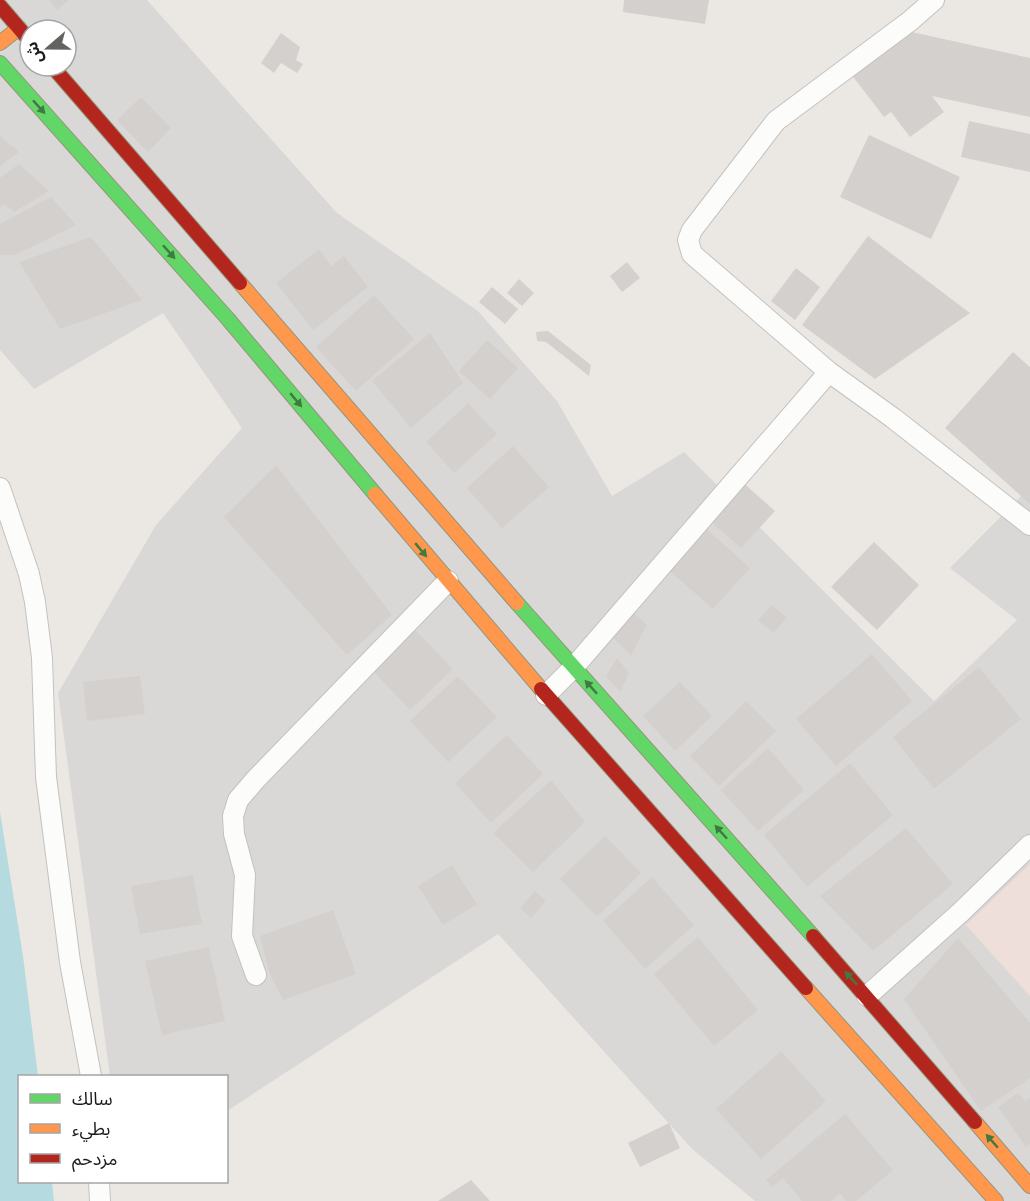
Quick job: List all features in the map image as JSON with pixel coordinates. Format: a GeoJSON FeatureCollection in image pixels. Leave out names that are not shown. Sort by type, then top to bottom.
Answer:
{"type":"FeatureCollection","features":[{"type":"Feature","properties":{"kind":"main road"},"geometry":{"type":"LineString","coordinates":[[0,6],[18,27]]}},
{"type":"Feature","properties":{"kind":"main road"},"geometry":{"type":"LineString","coordinates":[[0,43],[18,29]]}},
{"type":"Feature","properties":{"kind":"main road"},"geometry":{"type":"LineString","coordinates":[[0,63],[228,320],[546,695],[996,1201]]}},
{"type":"Feature","properties":{"kind":"main road"},"geometry":{"type":"LineString","coordinates":[[62,78],[573,668],[867,996],[1030,1186]]}},
{"type":"Feature","properties":{"kind":"street"},"geometry":{"type":"LineString","coordinates":[[934,0],[910,21],[776,121],[692,230],[688,240],[692,254],[829,372],[893,418],[1030,525]]}},
{"type":"Feature","properties":{"kind":"street"},"geometry":{"type":"LineString","coordinates":[[546,695],[573,668],[829,372]]}},
{"type":"Feature","properties":{"kind":"street"},"geometry":{"type":"LineString","coordinates":[[0,488],[29,574],[35,602],[42,658],[46,777],[70,962],[91,1075]]}},
{"type":"Feature","properties":{"kind":"street"},"geometry":{"type":"LineString","coordinates":[[256,975],[242,936],[245,875],[234,834],[233,816],[238,800],[448,581]]}},
{"type":"Feature","properties":{"kind":"street"},"geometry":{"type":"LineString","coordinates":[[867,996],[961,912],[1030,844]]}},
{"type":"Feature","properties":{"kind":"street"},"geometry":{"type":"LineString","coordinates":[[99,1183],[100,1201]]}},
{"type":"Feature","properties":{"kind":"shaded area"},"geometry":{"type":"Polygon","coordinates":[[[0,0],[147,0],[337,213],[478,311],[557,401],[612,496],[684,452],[934,701],[1017,620],[950,568],[1030,487],[1030,1201],[755,1201],[691,1148],[498,934],[228,1110],[228,1075],[110,1075],[58,693],[156,525],[242,428],[163,313],[34,389],[0,350],[0,0]]]}},
{"type":"Feature","properties":{"kind":"shaded area"},"geometry":{"type":"Polygon","coordinates":[[[1030,864],[1030,996],[966,925],[1030,864]]]}},
{"type":"Feature","properties":{"kind":"water"},"geometry":{"type":"Polygon","coordinates":[[[0,812],[23,956],[38,1075],[18,1075],[18,1183],[52,1183],[54,1201],[0,1201],[0,812]]]}},
{"type":"Feature","properties":{"kind":"building"},"geometry":{"type":"Polygon","coordinates":[[[49,0],[69,0],[57,10],[49,0]]]}},
{"type":"Feature","properties":{"kind":"building"},"geometry":{"type":"Polygon","coordinates":[[[624,0],[709,0],[705,24],[623,12],[624,0]]]}},
{"type":"Feature","properties":{"kind":"building"},"geometry":{"type":"Polygon","coordinates":[[[907,31],[1030,58],[1030,117],[932,96],[944,112],[910,137],[891,112],[884,117],[851,74],[907,31]]]}},
{"type":"Feature","properties":{"kind":"building"},"geometry":{"type":"Polygon","coordinates":[[[281,33],[300,47],[296,60],[303,64],[297,73],[281,63],[274,73],[261,63],[281,33]]]}},
{"type":"Feature","properties":{"kind":"building"},"geometry":{"type":"Polygon","coordinates":[[[141,97],[171,128],[148,152],[117,120],[141,97]]]}},
{"type":"Feature","properties":{"kind":"building"},"geometry":{"type":"Polygon","coordinates":[[[969,121],[1030,134],[1030,172],[961,157],[969,121]]]}},
{"type":"Feature","properties":{"kind":"building"},"geometry":{"type":"Polygon","coordinates":[[[869,135],[960,177],[931,239],[840,197],[869,135]]]}},
{"type":"Feature","properties":{"kind":"building"},"geometry":{"type":"Polygon","coordinates":[[[0,136],[19,152],[0,166],[0,136]]]}},
{"type":"Feature","properties":{"kind":"building"},"geometry":{"type":"Polygon","coordinates":[[[19,164],[49,191],[14,212],[5,204],[0,207],[0,178],[19,164]]]}},
{"type":"Feature","properties":{"kind":"building"},"geometry":{"type":"Polygon","coordinates":[[[51,197],[76,225],[15,255],[0,255],[0,224],[51,197]]]}},
{"type":"Feature","properties":{"kind":"building"},"geometry":{"type":"Polygon","coordinates":[[[868,236],[970,313],[875,379],[802,325],[868,236]]]}},
{"type":"Feature","properties":{"kind":"building"},"geometry":{"type":"Polygon","coordinates":[[[91,237],[142,300],[60,329],[19,262],[91,237]]]}},
{"type":"Feature","properties":{"kind":"building"},"geometry":{"type":"Polygon","coordinates":[[[319,249],[331,266],[344,256],[368,287],[313,330],[276,283],[319,249]]]}},
{"type":"Feature","properties":{"kind":"building"},"geometry":{"type":"Polygon","coordinates":[[[627,262],[640,278],[622,292],[610,276],[627,262]]]}},
{"type":"Feature","properties":{"kind":"building"},"geometry":{"type":"Polygon","coordinates":[[[796,268],[820,287],[795,320],[771,301],[796,268]]]}},
{"type":"Feature","properties":{"kind":"building"},"geometry":{"type":"Polygon","coordinates":[[[519,279],[534,293],[522,306],[507,293],[519,279]]]}},
{"type":"Feature","properties":{"kind":"building"},"geometry":{"type":"Polygon","coordinates":[[[492,287],[518,309],[505,324],[479,302],[492,287]]]}},
{"type":"Feature","properties":{"kind":"building"},"geometry":{"type":"Polygon","coordinates":[[[374,295],[414,339],[356,391],[316,347],[374,295]]]}},
{"type":"Feature","properties":{"kind":"building"},"geometry":{"type":"Polygon","coordinates":[[[548,331],[591,365],[589,376],[546,342],[537,341],[536,332],[548,331]]]}},
{"type":"Feature","properties":{"kind":"building"},"geometry":{"type":"Polygon","coordinates":[[[430,333],[463,383],[411,428],[372,381],[430,333]]]}},
{"type":"Feature","properties":{"kind":"building"},"geometry":{"type":"Polygon","coordinates":[[[487,340],[518,368],[490,399],[459,371],[487,340]]]}},
{"type":"Feature","properties":{"kind":"building"},"geometry":{"type":"Polygon","coordinates":[[[1013,352],[1030,367],[1030,504],[945,428],[1013,352]]]}},
{"type":"Feature","properties":{"kind":"building"},"geometry":{"type":"Polygon","coordinates":[[[468,403],[497,434],[454,473],[426,442],[468,403]]]}},
{"type":"Feature","properties":{"kind":"building"},"geometry":{"type":"Polygon","coordinates":[[[513,446],[549,487],[502,528],[467,488],[513,446]]]}},
{"type":"Feature","properties":{"kind":"building"},"geometry":{"type":"Polygon","coordinates":[[[276,465],[392,615],[347,655],[224,517],[276,465]]]}},
{"type":"Feature","properties":{"kind":"building"},"geometry":{"type":"Polygon","coordinates":[[[741,481],[775,511],[741,548],[708,519],[741,481]]]}},
{"type":"Feature","properties":{"kind":"building"},"geometry":{"type":"Polygon","coordinates":[[[702,525],[750,568],[713,609],[665,567],[702,525]]]}},
{"type":"Feature","properties":{"kind":"building"},"geometry":{"type":"Polygon","coordinates":[[[874,542],[919,585],[877,630],[831,587],[874,542]]]}},
{"type":"Feature","properties":{"kind":"building"},"geometry":{"type":"Polygon","coordinates":[[[772,605],[787,618],[773,633],[758,620],[772,605]]]}},
{"type":"Feature","properties":{"kind":"building"},"geometry":{"type":"Polygon","coordinates":[[[630,609],[647,625],[631,655],[608,633],[630,609]]]}},
{"type":"Feature","properties":{"kind":"building"},"geometry":{"type":"Polygon","coordinates":[[[413,628],[453,669],[410,710],[371,669],[413,628]]]}},
{"type":"Feature","properties":{"kind":"building"},"geometry":{"type":"Polygon","coordinates":[[[872,654],[912,701],[836,766],[796,719],[872,654]]]}},
{"type":"Feature","properties":{"kind":"building"},"geometry":{"type":"Polygon","coordinates":[[[617,658],[629,673],[620,692],[606,676],[617,658]]]}},
{"type":"Feature","properties":{"kind":"building"},"geometry":{"type":"Polygon","coordinates":[[[979,667],[1021,719],[934,789],[893,737],[979,667]]]}},
{"type":"Feature","properties":{"kind":"building"},"geometry":{"type":"Polygon","coordinates":[[[140,676],[145,714],[87,721],[83,682],[140,676]]]}},
{"type":"Feature","properties":{"kind":"building"},"geometry":{"type":"Polygon","coordinates":[[[458,676],[497,717],[448,762],[410,721],[458,676]]]}},
{"type":"Feature","properties":{"kind":"building"},"geometry":{"type":"Polygon","coordinates":[[[680,682],[712,716],[675,751],[643,716],[680,682]]]}},
{"type":"Feature","properties":{"kind":"building"},"geometry":{"type":"Polygon","coordinates":[[[746,701],[776,731],[719,786],[690,756],[746,701]]]}},
{"type":"Feature","properties":{"kind":"building"},"geometry":{"type":"Polygon","coordinates":[[[507,735],[543,774],[491,823],[455,783],[507,735]]]}},
{"type":"Feature","properties":{"kind":"building"},"geometry":{"type":"Polygon","coordinates":[[[768,748],[804,790],[758,831],[721,790],[768,748]]]}},
{"type":"Feature","properties":{"kind":"building"},"geometry":{"type":"Polygon","coordinates":[[[850,763],[893,815],[807,887],[764,835],[850,763]]]}},
{"type":"Feature","properties":{"kind":"building"},"geometry":{"type":"Polygon","coordinates":[[[551,780],[585,822],[533,872],[493,833],[551,780]]]}},
{"type":"Feature","properties":{"kind":"building"},"geometry":{"type":"Polygon","coordinates":[[[906,828],[953,884],[873,951],[820,896],[906,828]]]}},
{"type":"Feature","properties":{"kind":"building"},"geometry":{"type":"Polygon","coordinates":[[[605,836],[641,873],[597,917],[560,879],[605,836]]]}},
{"type":"Feature","properties":{"kind":"building"},"geometry":{"type":"Polygon","coordinates":[[[452,865],[477,904],[443,925],[418,886],[452,865]]]}},
{"type":"Feature","properties":{"kind":"building"},"geometry":{"type":"Polygon","coordinates":[[[193,875],[202,924],[140,934],[131,886],[193,875]]]}},
{"type":"Feature","properties":{"kind":"building"},"geometry":{"type":"Polygon","coordinates":[[[652,877],[694,925],[645,969],[603,921],[652,877]]]}},
{"type":"Feature","properties":{"kind":"building"},"geometry":{"type":"Polygon","coordinates":[[[535,891],[546,901],[531,918],[520,908],[535,891]]]}},
{"type":"Feature","properties":{"kind":"building"},"geometry":{"type":"Polygon","coordinates":[[[333,910],[356,974],[283,1000],[269,972],[260,936],[333,910]]]}},
{"type":"Feature","properties":{"kind":"building"},"geometry":{"type":"Polygon","coordinates":[[[698,937],[758,1010],[714,1046],[654,974],[698,937]]]}},
{"type":"Feature","properties":{"kind":"building"},"geometry":{"type":"Polygon","coordinates":[[[958,938],[1030,1023],[1030,1078],[981,1111],[904,999],[958,938]]]}},
{"type":"Feature","properties":{"kind":"building"},"geometry":{"type":"Polygon","coordinates":[[[209,947],[225,1021],[162,1035],[145,961],[209,947]]]}},
{"type":"Feature","properties":{"kind":"building"},"geometry":{"type":"Polygon","coordinates":[[[781,1051],[826,1101],[761,1159],[716,1109],[781,1051]]]}},
{"type":"Feature","properties":{"kind":"building"},"geometry":{"type":"Polygon","coordinates":[[[1018,1093],[1025,1101],[1030,1098],[1030,1144],[1026,1147],[998,1107],[1018,1093]]]}},
{"type":"Feature","properties":{"kind":"building"},"geometry":{"type":"Polygon","coordinates":[[[845,1114],[893,1170],[856,1201],[846,1201],[840,1193],[831,1201],[802,1201],[783,1178],[772,1187],[766,1180],[845,1114]]]}},
{"type":"Feature","properties":{"kind":"building"},"geometry":{"type":"Polygon","coordinates":[[[669,1123],[680,1148],[640,1167],[628,1143],[669,1123]]]}},
{"type":"Feature","properties":{"kind":"building"},"geometry":{"type":"Polygon","coordinates":[[[471,1180],[490,1201],[438,1201],[471,1180]]]}},
{"type":"Feature","properties":{"kind":"traffic: fast"},"geometry":{"type":"LineString","coordinates":[[0,63],[228,319],[375,494]]}},
{"type":"Feature","properties":{"kind":"traffic: fast"},"geometry":{"type":"LineString","coordinates":[[517,603],[813,936]]}},
{"type":"Feature","properties":{"kind":"traffic: slow"},"geometry":{"type":"LineString","coordinates":[[0,43],[18,29]]}},
{"type":"Feature","properties":{"kind":"traffic: slow"},"geometry":{"type":"LineString","coordinates":[[240,283],[517,603]]}},
{"type":"Feature","properties":{"kind":"traffic: slow"},"geometry":{"type":"LineString","coordinates":[[375,494],[541,689]]}},
{"type":"Feature","properties":{"kind":"traffic: slow"},"geometry":{"type":"LineString","coordinates":[[806,988],[996,1201]]}},
{"type":"Feature","properties":{"kind":"traffic: slow"},"geometry":{"type":"LineString","coordinates":[[975,1122],[1030,1186]]}},
{"type":"Feature","properties":{"kind":"traffic: jam"},"geometry":{"type":"LineString","coordinates":[[0,6],[18,27]]}},
{"type":"Feature","properties":{"kind":"traffic: jam"},"geometry":{"type":"LineString","coordinates":[[62,78],[240,283]]}},
{"type":"Feature","properties":{"kind":"traffic: jam"},"geometry":{"type":"LineString","coordinates":[[541,689],[806,988]]}},
{"type":"Feature","properties":{"kind":"traffic: jam"},"geometry":{"type":"LineString","coordinates":[[813,936],[975,1122]]}}]}
